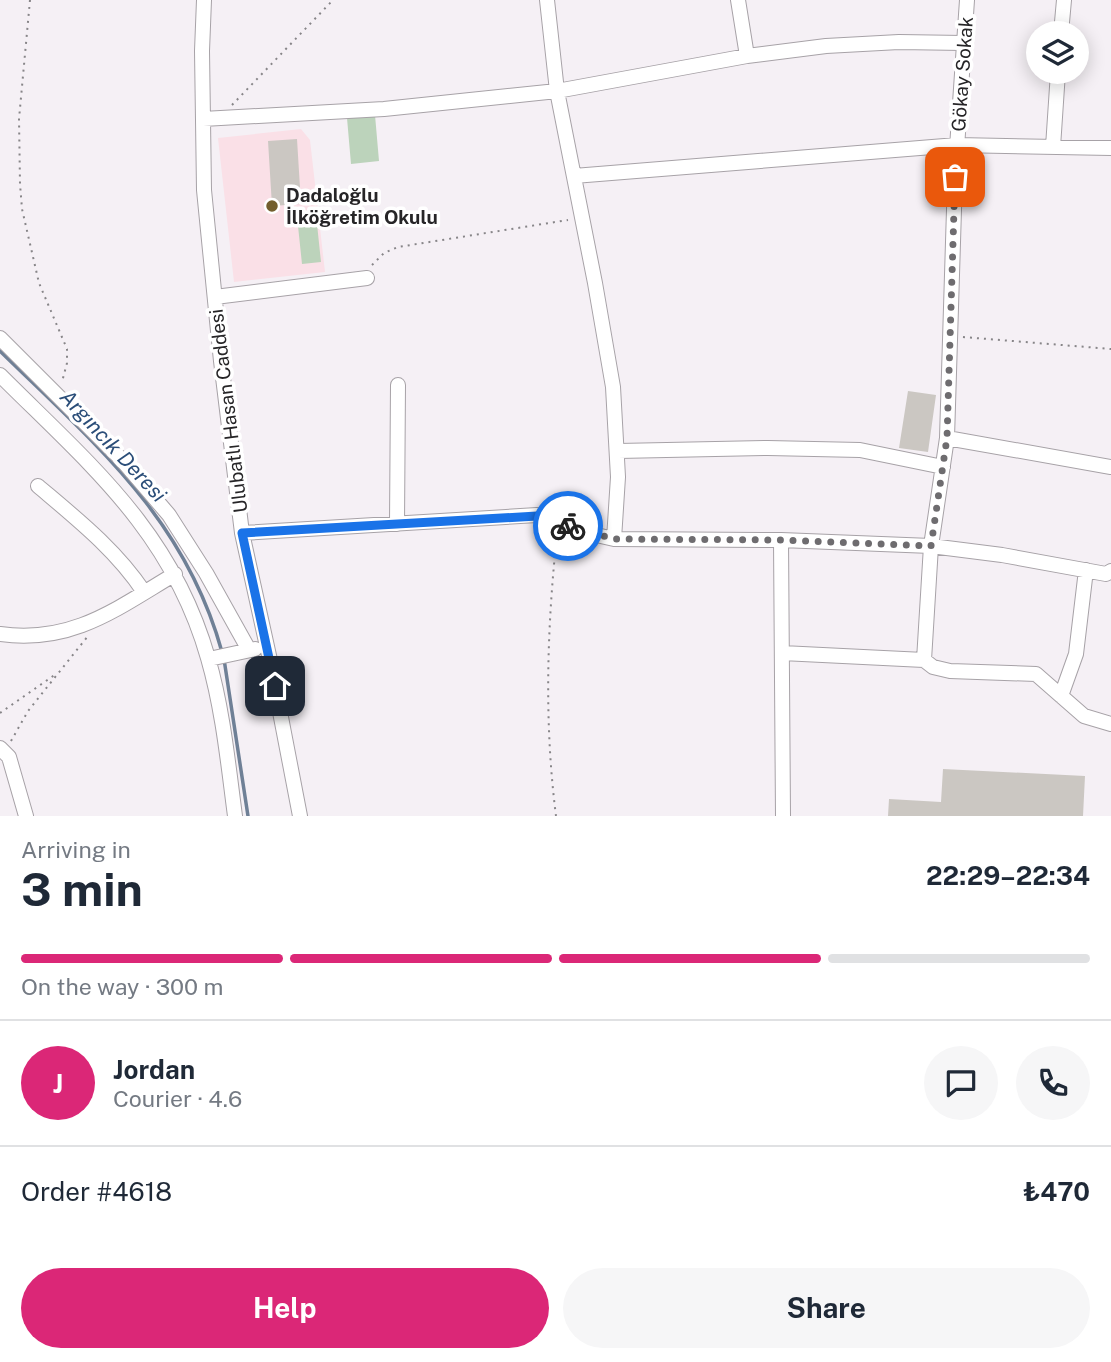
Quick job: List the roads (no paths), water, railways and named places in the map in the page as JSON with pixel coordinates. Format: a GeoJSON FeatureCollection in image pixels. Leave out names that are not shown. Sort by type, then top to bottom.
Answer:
{"type":"FeatureCollection","features":[{"type":"Feature","properties":{"kind":"street","name":"Ulubatlı Hasan Caddesi"},"geometry":{"type":"LineString","coordinates":[[204,0],[204,190],[242,533],[300,816]]}},
{"type":"Feature","properties":{"kind":"street"},"geometry":{"type":"LineString","coordinates":[[547,0],[557,91],[613,387],[618,451],[614,539]]}},
{"type":"Feature","properties":{"kind":"street"},"geometry":{"type":"LineString","coordinates":[[738,0],[747,56]]}},
{"type":"Feature","properties":{"kind":"street","name":"Gökay Sokak"},"geometry":{"type":"LineString","coordinates":[[924,660],[931,546],[947,438],[957,145],[967,0]]}},
{"type":"Feature","properties":{"kind":"street"},"geometry":{"type":"LineString","coordinates":[[1062,21],[1063,0]]}},
{"type":"Feature","properties":{"kind":"street"},"geometry":{"type":"LineString","coordinates":[[203,119],[384,108],[557,91],[800,48],[866,43],[963,44]]}},
{"type":"Feature","properties":{"kind":"street"},"geometry":{"type":"LineString","coordinates":[[1053,147],[1057,84]]}},
{"type":"Feature","properties":{"kind":"street"},"geometry":{"type":"LineString","coordinates":[[574,176],[957,145],[1111,148]]}},
{"type":"Feature","properties":{"kind":"street"},"geometry":{"type":"LineString","coordinates":[[215,297],[367,278]]}},
{"type":"Feature","properties":{"kind":"street"},"geometry":{"type":"LineString","coordinates":[[0,338],[121,459],[169,515],[249,650]]}},
{"type":"Feature","properties":{"kind":"street"},"geometry":{"type":"LineString","coordinates":[[0,375],[109,483],[141,522],[175,574],[188,600],[209,659],[221,716],[235,816]]}},
{"type":"Feature","properties":{"kind":"street"},"geometry":{"type":"LineString","coordinates":[[397,524],[398,385]]}},
{"type":"Feature","properties":{"kind":"street"},"geometry":{"type":"LineString","coordinates":[[947,438],[1111,467]]}},
{"type":"Feature","properties":{"kind":"street"},"geometry":{"type":"LineString","coordinates":[[618,451],[768,447],[860,450],[943,467]]}},
{"type":"Feature","properties":{"kind":"street"},"geometry":{"type":"LineString","coordinates":[[38,486],[91,531],[127,567],[144,592]]}},
{"type":"Feature","properties":{"kind":"street"},"geometry":{"type":"LineString","coordinates":[[242,533],[537,516],[614,539],[781,540],[931,546],[1109,573]]}},
{"type":"Feature","properties":{"kind":"street"},"geometry":{"type":"LineString","coordinates":[[781,540],[783,816]]}},
{"type":"Feature","properties":{"kind":"street"},"geometry":{"type":"LineString","coordinates":[[1061,696],[1076,654],[1086,570]]}},
{"type":"Feature","properties":{"kind":"street"},"geometry":{"type":"LineString","coordinates":[[0,634],[46,635],[76,629],[103,617],[175,574]]}},
{"type":"Feature","properties":{"kind":"street"},"geometry":{"type":"LineString","coordinates":[[209,659],[267,646]]}},
{"type":"Feature","properties":{"kind":"street"},"geometry":{"type":"LineString","coordinates":[[782,653],[924,660],[933,667],[950,671],[1036,674],[1084,716],[1111,724]]}},
{"type":"Feature","properties":{"kind":"street"},"geometry":{"type":"LineString","coordinates":[[3,750],[10,760],[26,816]]}},
{"type":"Feature","properties":{"kind":"waterway","name":"Argıncık Deresi"},"geometry":{"type":"LineString","coordinates":[[0,351],[70,418],[133,486],[161,522],[206,604],[222,652]]}},
{"type":"Feature","properties":{"kind":"waterway","name":"Argıncık Deresi"},"geometry":{"type":"LineString","coordinates":[[224,659],[248,816]]}},
{"type":"Feature","properties":{"kind":"place","name":"Dadaloğlu İlköğretim Okulu"},"geometry":{"type":"Point","coordinates":[272,206]}}]}
